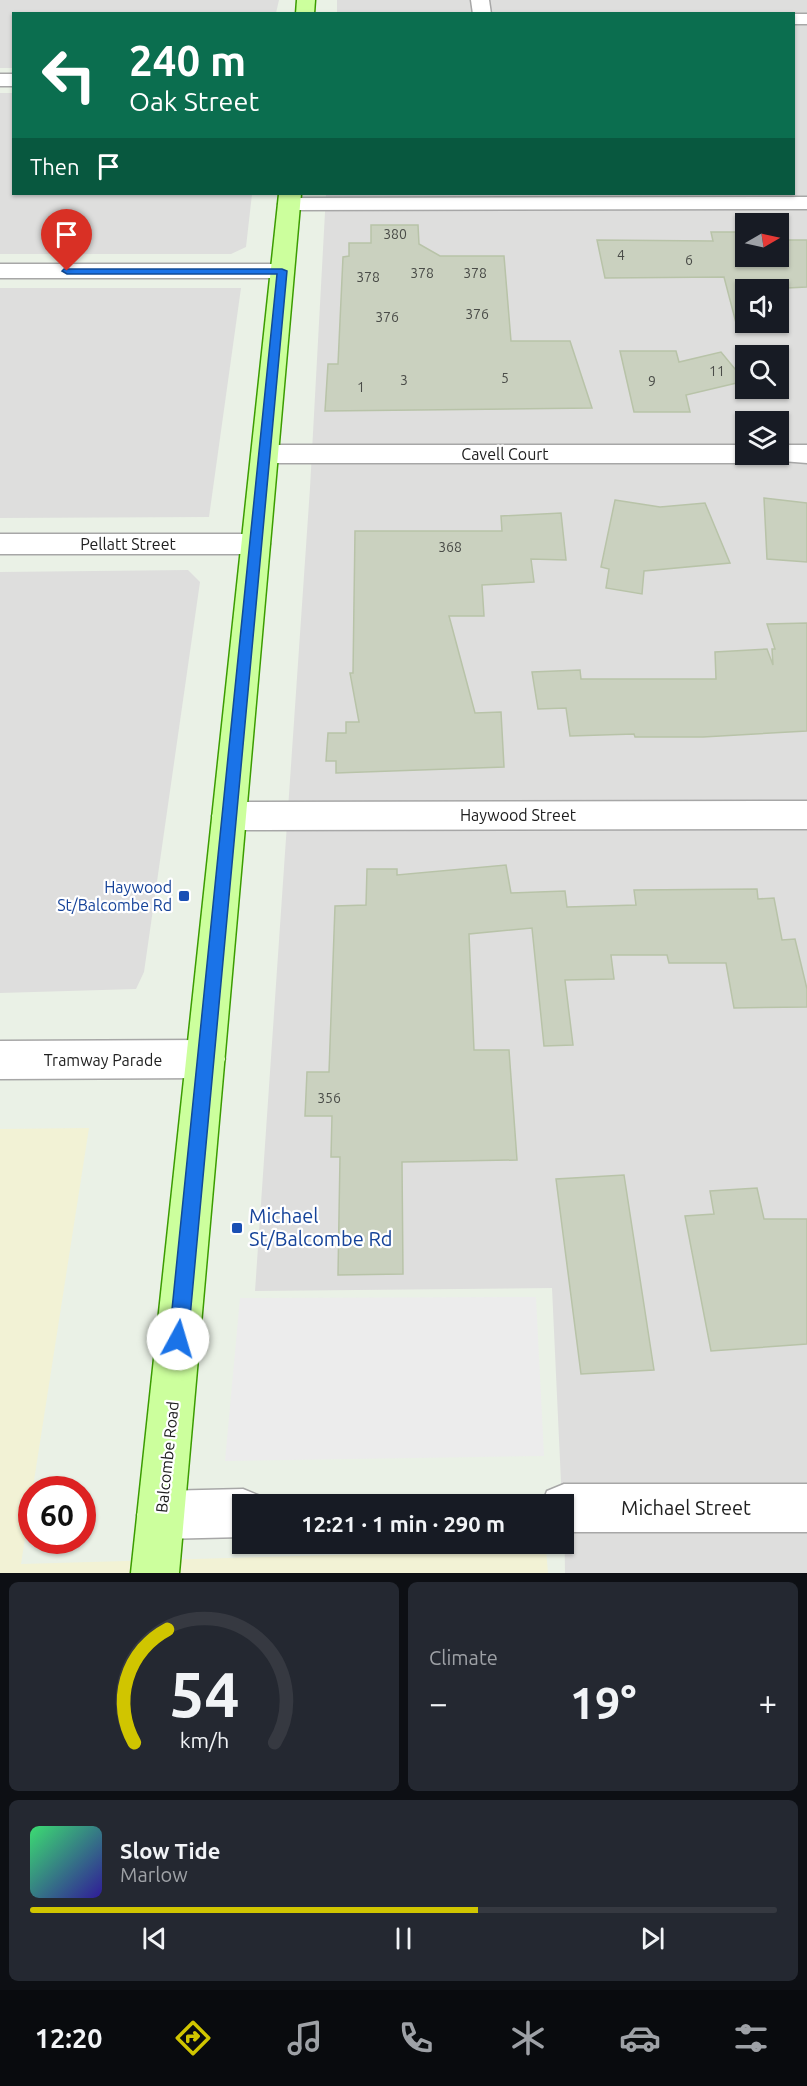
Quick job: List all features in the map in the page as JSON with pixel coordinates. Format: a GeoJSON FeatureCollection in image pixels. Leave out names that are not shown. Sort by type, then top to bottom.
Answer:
{"type":"FeatureCollection","features":[{"type":"Feature","properties":{"kind":"main road","name":"Balcombe Road"},"geometry":{"type":"LineString","coordinates":[[155,1573],[290,199]]}},
{"type":"Feature","properties":{"kind":"street"},"geometry":{"type":"LineString","coordinates":[[290,199],[807,203]]}},
{"type":"Feature","properties":{"kind":"street"},"geometry":{"type":"LineString","coordinates":[[0,271],[282,271]]}},
{"type":"Feature","properties":{"kind":"street","name":"Cavell Court"},"geometry":{"type":"LineString","coordinates":[[265,454],[735,454]]}},
{"type":"Feature","properties":{"kind":"street"},"geometry":{"type":"LineString","coordinates":[[789,454],[807,454]]}},
{"type":"Feature","properties":{"kind":"street","name":"Pellatt Street"},"geometry":{"type":"LineString","coordinates":[[0,544],[256,544]]}},
{"type":"Feature","properties":{"kind":"street","name":"Haywood Street"},"geometry":{"type":"LineString","coordinates":[[229,816],[807,814]]}},
{"type":"Feature","properties":{"kind":"street","name":"Tramway Parade"},"geometry":{"type":"LineString","coordinates":[[0,1060],[206,1059]]}},
{"type":"Feature","properties":{"kind":"street","name":"Michael Street"},"geometry":{"type":"LineString","coordinates":[[574,1508],[807,1508]]}},
{"type":"Feature","properties":{"kind":"street"},"geometry":{"type":"LineString","coordinates":[[161,1515],[232,1513]]}},
{"type":"Feature","properties":{"kind":"shaded area"},"geometry":{"type":"Polygon","coordinates":[[[0,0],[279,0],[276,12],[12,12],[12,68],[0,68],[0,0]]]}},
{"type":"Feature","properties":{"kind":"shaded area"},"geometry":{"type":"Polygon","coordinates":[[[337,0],[807,0],[807,1573],[565,1573],[565,1554],[574,1554],[574,1494],[562,1494],[552,1288],[255,1291],[310,488],[326,195],[795,195],[795,12],[337,12],[337,0]]]}},
{"type":"Feature","properties":{"kind":"shaded area"},"geometry":{"type":"Polygon","coordinates":[[[0,93],[12,93],[12,195],[252,195],[246,247],[231,254],[0,254],[0,93]]]}},
{"type":"Feature","properties":{"kind":"shaded area"},"geometry":{"type":"Polygon","coordinates":[[[0,288],[241,288],[209,517],[0,518],[0,288]]]}},
{"type":"Feature","properties":{"kind":"shaded area"},"geometry":{"type":"Polygon","coordinates":[[[188,570],[200,582],[144,972],[136,989],[0,993],[0,572],[188,570]]]}},
{"type":"Feature","properties":{"kind":"shaded area"},"geometry":{"type":"Polygon","coordinates":[[[89,1128],[35,1476],[18,1476],[18,1554],[23,1554],[21,1564],[371,1554],[546,1554],[548,1573],[0,1573],[0,1129],[89,1128]]]}},
{"type":"Feature","properties":{"kind":"shaded area"},"geometry":{"type":"Polygon","coordinates":[[[536,1297],[544,1456],[225,1461],[240,1298],[536,1297]]]}},
{"type":"Feature","properties":{"kind":"building"},"geometry":{"type":"Polygon","coordinates":[[[371,225],[418,225],[419,244],[440,256],[504,256],[511,341],[570,341],[592,408],[325,411],[328,364],[338,364],[343,257],[349,256],[349,243],[371,243],[371,225]]]}},
{"type":"Feature","properties":{"kind":"building"},"geometry":{"type":"Polygon","coordinates":[[[711,232],[735,232],[735,267],[789,267],[789,240],[807,240],[807,287],[789,288],[789,279],[735,279],[735,319],[724,277],[605,278],[597,240],[713,241],[711,232]]]}},
{"type":"Feature","properties":{"kind":"building"},"geometry":{"type":"Polygon","coordinates":[[[620,351],[676,351],[679,362],[721,352],[735,369],[735,383],[686,395],[690,412],[634,412],[620,351]]]}},
{"type":"Feature","properties":{"kind":"building"},"geometry":{"type":"Polygon","coordinates":[[[764,498],[807,503],[807,562],[767,559],[764,498]]]}},
{"type":"Feature","properties":{"kind":"building"},"geometry":{"type":"Polygon","coordinates":[[[615,500],[660,507],[705,503],[730,563],[644,571],[642,594],[606,588],[609,569],[601,567],[615,500]]]}},
{"type":"Feature","properties":{"kind":"building"},"geometry":{"type":"Polygon","coordinates":[[[561,513],[566,560],[531,559],[534,582],[482,585],[484,616],[449,616],[475,713],[501,712],[504,767],[336,773],[336,761],[326,761],[328,733],[346,733],[346,722],[359,722],[350,673],[353,673],[355,531],[502,531],[501,516],[561,513]]]}},
{"type":"Feature","properties":{"kind":"building"},"geometry":{"type":"Polygon","coordinates":[[[807,623],[807,731],[703,737],[635,737],[634,734],[570,736],[566,708],[538,709],[532,672],[580,670],[581,679],[716,679],[715,652],[767,649],[773,665],[772,649],[775,649],[767,624],[807,623]]]}},
{"type":"Feature","properties":{"kind":"building"},"geometry":{"type":"Polygon","coordinates":[[[506,865],[511,893],[565,891],[567,907],[636,905],[634,890],[757,889],[758,899],[774,898],[782,940],[795,939],[807,989],[807,1007],[734,1008],[726,963],[669,963],[667,955],[611,955],[614,979],[565,980],[573,1045],[544,1046],[532,928],[469,934],[474,1050],[509,1050],[517,1160],[402,1162],[403,1274],[338,1275],[340,1157],[331,1157],[332,1116],[305,1116],[307,1072],[329,1072],[335,906],[366,905],[367,869],[397,869],[397,875],[506,865]]]}},
{"type":"Feature","properties":{"kind":"building"},"geometry":{"type":"Polygon","coordinates":[[[624,1175],[654,1370],[581,1374],[556,1179],[624,1175]]]}},
{"type":"Feature","properties":{"kind":"building"},"geometry":{"type":"Polygon","coordinates":[[[757,1188],[764,1219],[807,1219],[807,1344],[711,1351],[685,1216],[714,1214],[710,1191],[757,1188]]]}},
{"type":"Feature","properties":{"kind":"place","name":"Haywood St/Balcombe Rd"},"geometry":{"type":"Point","coordinates":[184,896]}},
{"type":"Feature","properties":{"kind":"place","name":"Michael St/Balcombe Rd"},"geometry":{"type":"Point","coordinates":[237,1228]}},
{"type":"Feature","properties":{"kind":"route"},"geometry":{"type":"LineString","coordinates":[[67,271],[282,271],[178,1339]]}}]}
